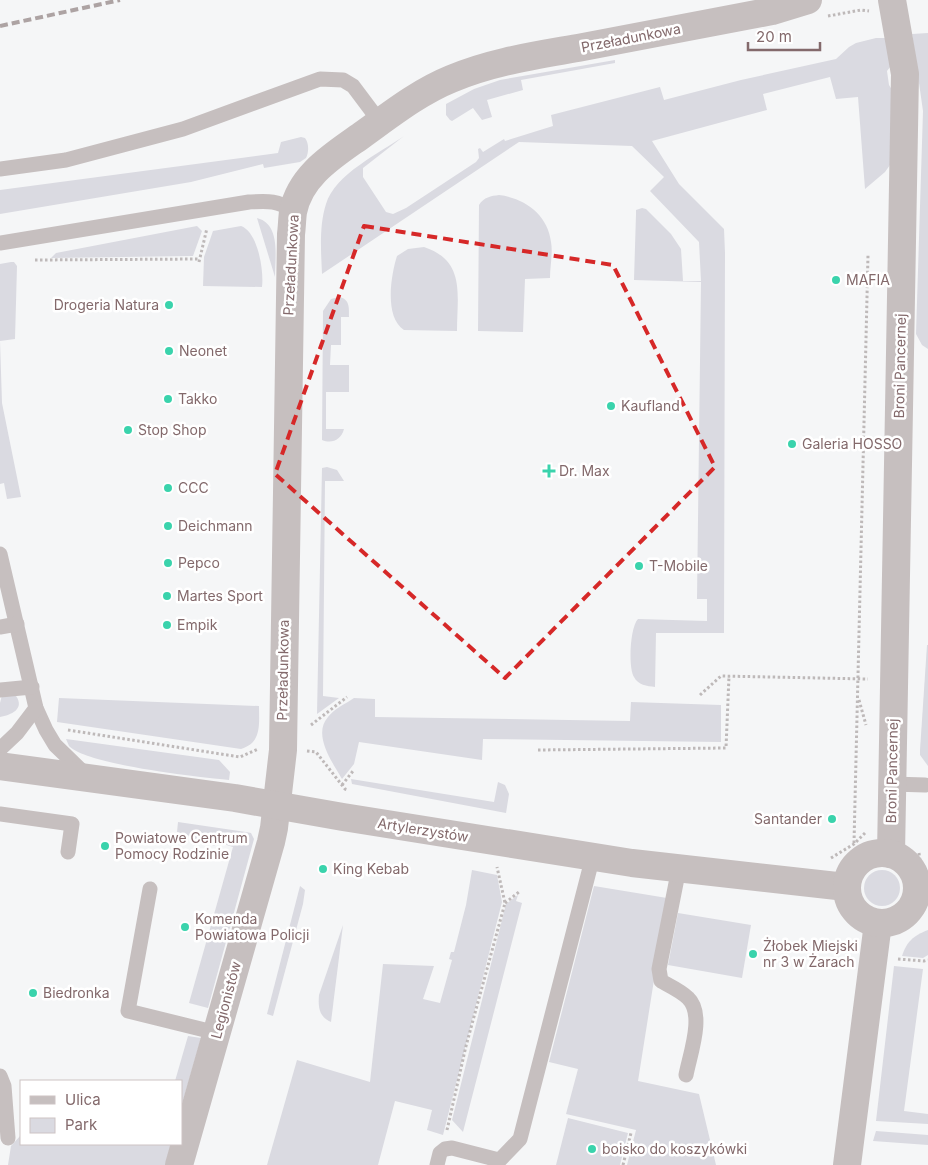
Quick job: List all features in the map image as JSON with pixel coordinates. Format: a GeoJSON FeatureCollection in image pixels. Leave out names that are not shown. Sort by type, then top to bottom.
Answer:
{"type":"FeatureCollection","features":[{"type":"Feature","properties":{"kind":"street","name":"Broni Pancernej"},"geometry":{"type":"LineString","coordinates":[[884,7],[905,74],[891,854]]}},
{"type":"Feature","properties":{"kind":"street","name":"Przeładunkowa"},"geometry":{"type":"LineString","coordinates":[[276,805],[283,750],[291,234],[294,211],[303,188],[322,163],[413,99],[449,80],[490,65],[772,11],[815,8]]}},
{"type":"Feature","properties":{"kind":"street","name":"Artylerzystów"},"geometry":{"type":"LineString","coordinates":[[0,766],[87,776],[276,805],[632,863],[846,887]]}},
{"type":"Feature","properties":{"kind":"street","name":"Legionistów"},"geometry":{"type":"LineString","coordinates":[[179,1165],[271,842],[276,805]]}},
{"type":"Feature","properties":{"kind":"street"},"geometry":{"type":"LineString","coordinates":[[879,853],[891,854],[900,858],[908,865],[914,874],[922,897],[898,920],[878,923],[859,915],[852,907],[846,887],[848,877],[860,860],[869,855],[879,853]]}},
{"type":"Feature","properties":{"kind":"street"},"geometry":{"type":"LineString","coordinates":[[847,1165],[878,923]]}},
{"type":"Feature","properties":{"kind":"lane"},"geometry":{"type":"LineString","coordinates":[[0,169],[66,160],[183,129],[320,79],[343,80],[353,86],[380,122]]}},
{"type":"Feature","properties":{"kind":"lane"},"geometry":{"type":"LineString","coordinates":[[0,243],[249,202],[271,200],[282,203],[294,211]]}},
{"type":"Feature","properties":{"kind":"lane"},"geometry":{"type":"LineString","coordinates":[[0,554],[36,708],[55,745],[87,776]]}},
{"type":"Feature","properties":{"kind":"lane"},"geometry":{"type":"LineString","coordinates":[[0,627],[17,624]]}},
{"type":"Feature","properties":{"kind":"lane"},"geometry":{"type":"LineString","coordinates":[[0,690],[32,687]]}},
{"type":"Feature","properties":{"kind":"lane"},"geometry":{"type":"LineString","coordinates":[[0,749],[17,733],[36,708]]}},
{"type":"Feature","properties":{"kind":"lane"},"geometry":{"type":"LineString","coordinates":[[892,784],[925,785]]}},
{"type":"Feature","properties":{"kind":"lane"},"geometry":{"type":"LineString","coordinates":[[0,814],[72,824],[68,852]]}},
{"type":"Feature","properties":{"kind":"lane"},"geometry":{"type":"LineString","coordinates":[[437,1165],[440,1154],[445,1148],[452,1148],[497,1163],[520,1140],[593,856]]}},
{"type":"Feature","properties":{"kind":"lane"},"geometry":{"type":"LineString","coordinates":[[679,868],[659,970],[661,981],[688,998],[694,1006],[696,1027],[686,1074]]}},
{"type":"Feature","properties":{"kind":"lane"},"geometry":{"type":"LineString","coordinates":[[150,889],[128,1011],[217,1033]]}},
{"type":"Feature","properties":{"kind":"lane"},"geometry":{"type":"LineString","coordinates":[[0,1076],[4,1086],[8,1138]]}},
{"type":"Feature","properties":{"kind":"path"},"geometry":{"type":"LineString","coordinates":[[815,8],[861,10],[884,7]]}},
{"type":"Feature","properties":{"kind":"path"},"geometry":{"type":"LineString","coordinates":[[35,260],[199,261],[207,228],[216,226]]}},
{"type":"Feature","properties":{"kind":"path"},"geometry":{"type":"LineString","coordinates":[[854,844],[868,254]]}},
{"type":"Feature","properties":{"kind":"path"},"geometry":{"type":"LineString","coordinates":[[700,695],[721,676],[894,680]]}},
{"type":"Feature","properties":{"kind":"path"},"geometry":{"type":"LineString","coordinates":[[538,750],[726,748],[729,676]]}},
{"type":"Feature","properties":{"kind":"path"},"geometry":{"type":"LineString","coordinates":[[311,725],[347,698]]}},
{"type":"Feature","properties":{"kind":"path"},"geometry":{"type":"LineString","coordinates":[[62,729],[240,757],[258,749]]}},
{"type":"Feature","properties":{"kind":"path"},"geometry":{"type":"LineString","coordinates":[[316,752],[345,789]]}},
{"type":"Feature","properties":{"kind":"path"},"geometry":{"type":"LineString","coordinates":[[342,785],[353,771]]}},
{"type":"Feature","properties":{"kind":"path"},"geometry":{"type":"LineString","coordinates":[[824,860],[833,858],[854,844],[866,832],[869,815],[891,817]]}},
{"type":"Feature","properties":{"kind":"path"},"geometry":{"type":"LineString","coordinates":[[446,1136],[466,1046],[505,903],[497,866]]}},
{"type":"Feature","properties":{"kind":"path"},"geometry":{"type":"LineString","coordinates":[[505,903],[519,892]]}},
{"type":"Feature","properties":{"kind":"path"},"geometry":{"type":"LineString","coordinates":[[892,959],[928,960]]}},
{"type":"Feature","properties":{"kind":"path"},"geometry":{"type":"LineString","coordinates":[[623,1165],[631,1133]]}},
{"type":"Feature","properties":{"kind":"highlighted area"},"geometry":{"type":"Polygon","coordinates":[[[364,226],[613,265],[715,467],[505,678],[275,474],[364,226]]]}},
{"type":"Feature","properties":{"kind":"green space"},"geometry":{"type":"Polygon","coordinates":[[[928,33],[928,349],[922,345],[916,334],[923,111],[912,34],[928,33]]]}},
{"type":"Feature","properties":{"kind":"green space"},"geometry":{"type":"Polygon","coordinates":[[[876,38],[888,38],[894,62],[887,71],[889,85],[894,93],[890,165],[885,172],[865,189],[858,97],[836,99],[830,77],[763,94],[767,110],[652,141],[679,184],[724,229],[724,633],[656,633],[655,687],[643,685],[634,677],[631,665],[633,630],[638,619],[707,621],[707,599],[697,599],[701,282],[634,280],[636,210],[642,208],[646,209],[671,234],[681,249],[683,281],[701,281],[699,242],[650,191],[664,177],[632,146],[519,142],[322,274],[321,230],[326,204],[331,193],[348,174],[404,136],[363,168],[363,177],[386,212],[393,214],[406,208],[476,162],[479,158],[478,149],[480,148],[483,152],[504,139],[505,141],[553,126],[551,115],[660,87],[664,100],[741,80],[836,59],[856,43],[876,38]]]}},
{"type":"Feature","properties":{"kind":"green space"},"geometry":{"type":"Polygon","coordinates":[[[615,60],[615,63],[521,80],[523,90],[487,100],[492,117],[482,120],[473,108],[452,121],[446,115],[446,104],[474,89],[500,80],[615,60]]]}},
{"type":"Feature","properties":{"kind":"green space"},"geometry":{"type":"Polygon","coordinates":[[[301,137],[305,138],[308,150],[306,158],[300,162],[264,168],[263,164],[191,182],[0,214],[0,190],[278,153],[281,142],[301,137]]]}},
{"type":"Feature","properties":{"kind":"green space"},"geometry":{"type":"Polygon","coordinates":[[[499,195],[518,200],[534,210],[545,224],[551,242],[550,278],[525,279],[523,332],[478,331],[479,205],[490,196],[499,195]]]}},
{"type":"Feature","properties":{"kind":"green space"},"geometry":{"type":"Polygon","coordinates":[[[257,218],[265,221],[273,234],[276,252],[275,277],[257,218]]]}},
{"type":"Feature","properties":{"kind":"green space"},"geometry":{"type":"Polygon","coordinates":[[[197,226],[202,231],[193,256],[51,258],[56,253],[197,226]]]}},
{"type":"Feature","properties":{"kind":"green space"},"geometry":{"type":"Polygon","coordinates":[[[241,226],[252,236],[256,244],[261,262],[262,287],[203,286],[204,257],[213,231],[241,226]]]}},
{"type":"Feature","properties":{"kind":"green space"},"geometry":{"type":"Polygon","coordinates":[[[424,247],[437,253],[447,261],[453,270],[458,292],[457,331],[404,330],[394,316],[391,306],[391,284],[397,256],[408,249],[424,247]]]}},
{"type":"Feature","properties":{"kind":"green space"},"geometry":{"type":"Polygon","coordinates":[[[14,262],[17,266],[15,339],[0,341],[0,264],[14,262]]]}},
{"type":"Feature","properties":{"kind":"green space"},"geometry":{"type":"Polygon","coordinates":[[[339,297],[347,302],[349,317],[341,317],[341,345],[331,345],[330,365],[349,365],[349,392],[326,392],[326,429],[344,429],[341,436],[329,442],[322,440],[323,311],[331,299],[339,297]]]}},
{"type":"Feature","properties":{"kind":"green space"},"geometry":{"type":"Polygon","coordinates":[[[0,341],[2,403],[21,497],[7,499],[4,483],[0,484],[0,341]]]}},
{"type":"Feature","properties":{"kind":"green space"},"geometry":{"type":"Polygon","coordinates":[[[327,467],[337,470],[344,481],[325,481],[323,696],[339,698],[317,714],[322,468],[327,467]]]}},
{"type":"Feature","properties":{"kind":"green space"},"geometry":{"type":"Polygon","coordinates":[[[928,645],[928,766],[920,755],[928,645]]]}},
{"type":"Feature","properties":{"kind":"green space"},"geometry":{"type":"Polygon","coordinates":[[[2,695],[16,696],[19,704],[16,711],[0,717],[0,703],[2,695]]]}},
{"type":"Feature","properties":{"kind":"green space"},"geometry":{"type":"Polygon","coordinates":[[[59,698],[259,706],[259,726],[253,742],[241,749],[57,722],[59,698]]]}},
{"type":"Feature","properties":{"kind":"green space"},"geometry":{"type":"Polygon","coordinates":[[[354,698],[375,699],[375,717],[630,721],[631,702],[721,705],[721,742],[483,739],[482,760],[359,742],[354,764],[342,779],[329,757],[322,732],[330,714],[354,698]]]}},
{"type":"Feature","properties":{"kind":"green space"},"geometry":{"type":"Polygon","coordinates":[[[66,739],[219,760],[230,772],[229,780],[144,769],[97,759],[80,753],[69,746],[66,739]]]}},
{"type":"Feature","properties":{"kind":"green space"},"geometry":{"type":"Polygon","coordinates":[[[351,779],[494,802],[498,782],[505,785],[509,794],[506,813],[352,784],[351,779]]]}},
{"type":"Feature","properties":{"kind":"green space"},"geometry":{"type":"Polygon","coordinates":[[[178,822],[251,833],[254,839],[208,1008],[189,1003],[233,847],[217,842],[215,846],[190,839],[190,836],[177,832],[178,822]]]}},
{"type":"Feature","properties":{"kind":"green space"},"geometry":{"type":"Polygon","coordinates":[[[472,870],[497,875],[502,902],[443,1135],[427,1130],[432,1110],[395,1101],[378,1165],[267,1165],[297,1060],[370,1082],[383,964],[434,966],[423,999],[440,1003],[452,960],[449,959],[451,952],[454,952],[466,905],[472,870]]]}},
{"type":"Feature","properties":{"kind":"green space"},"geometry":{"type":"Polygon","coordinates":[[[882,870],[889,871],[895,875],[899,881],[899,895],[895,901],[889,905],[882,906],[875,905],[869,901],[865,895],[864,888],[865,881],[869,875],[875,871],[882,870]]]}},
{"type":"Feature","properties":{"kind":"green space"},"geometry":{"type":"Polygon","coordinates":[[[300,886],[305,890],[303,904],[273,1016],[267,1014],[300,886]]]}},
{"type":"Feature","properties":{"kind":"green space"},"geometry":{"type":"Polygon","coordinates":[[[594,886],[667,898],[638,1081],[699,1094],[716,1165],[627,1165],[636,1130],[566,1114],[578,1069],[549,1062],[594,886]]]}},
{"type":"Feature","properties":{"kind":"green space"},"geometry":{"type":"Polygon","coordinates":[[[518,895],[516,901],[522,903],[463,1132],[452,1120],[506,904],[518,895]]]}},
{"type":"Feature","properties":{"kind":"green space"},"geometry":{"type":"Polygon","coordinates":[[[678,913],[751,925],[742,978],[668,965],[678,913]]]}},
{"type":"Feature","properties":{"kind":"green space"},"geometry":{"type":"Polygon","coordinates":[[[343,925],[331,1022],[320,1011],[319,995],[343,925]]]}},
{"type":"Feature","properties":{"kind":"green space"},"geometry":{"type":"Polygon","coordinates":[[[928,930],[928,955],[923,958],[902,956],[911,940],[918,934],[928,930]]]}},
{"type":"Feature","properties":{"kind":"green space"},"geometry":{"type":"Polygon","coordinates":[[[894,966],[923,969],[904,1111],[928,1114],[928,1124],[876,1121],[894,966]]]}},
{"type":"Feature","properties":{"kind":"green space"},"geometry":{"type":"Polygon","coordinates":[[[188,1036],[201,1038],[182,1104],[182,1080],[175,1080],[188,1036]]]}},
{"type":"Feature","properties":{"kind":"green space","name":"boisko do koszykówki"},"geometry":{"type":"Polygon","coordinates":[[[568,1118],[628,1133],[620,1165],[556,1165],[568,1118]]]}},
{"type":"Feature","properties":{"kind":"green space"},"geometry":{"type":"Polygon","coordinates":[[[876,1131],[928,1135],[928,1145],[873,1141],[876,1131]]]}},
{"type":"Feature","properties":{"kind":"green space"},"geometry":{"type":"Polygon","coordinates":[[[20,1136],[20,1145],[171,1145],[165,1165],[8,1165],[11,1146],[20,1136]]]}},
{"type":"Feature","properties":{"kind":"railway"},"geometry":{"type":"LineString","coordinates":[[0,26],[120,0]]}},
{"type":"Feature","properties":{"kind":"place","name":"MAFIA"},"geometry":{"type":"Point","coordinates":[836,280]}},
{"type":"Feature","properties":{"kind":"place","name":"Drogeria Natura"},"geometry":{"type":"Point","coordinates":[169,305]}},
{"type":"Feature","properties":{"kind":"place","name":"Neonet"},"geometry":{"type":"Point","coordinates":[169,351]}},
{"type":"Feature","properties":{"kind":"place","name":"Takko"},"geometry":{"type":"Point","coordinates":[168,399]}},
{"type":"Feature","properties":{"kind":"place","name":"Kaufland"},"geometry":{"type":"Point","coordinates":[611,406]}},
{"type":"Feature","properties":{"kind":"place","name":"Stop Shop"},"geometry":{"type":"Point","coordinates":[128,430]}},
{"type":"Feature","properties":{"kind":"place","name":"Galeria HOSSO"},"geometry":{"type":"Point","coordinates":[792,444]}},
{"type":"Feature","properties":{"kind":"place","name":"Dr. Max"},"geometry":{"type":"Point","coordinates":[549,471]}},
{"type":"Feature","properties":{"kind":"place","name":"CCC"},"geometry":{"type":"Point","coordinates":[168,488]}},
{"type":"Feature","properties":{"kind":"place","name":"Deichmann"},"geometry":{"type":"Point","coordinates":[168,526]}},
{"type":"Feature","properties":{"kind":"place","name":"Pepco"},"geometry":{"type":"Point","coordinates":[168,563]}},
{"type":"Feature","properties":{"kind":"place","name":"T-Mobile"},"geometry":{"type":"Point","coordinates":[639,566]}},
{"type":"Feature","properties":{"kind":"place","name":"Martes Sport"},"geometry":{"type":"Point","coordinates":[167,596]}},
{"type":"Feature","properties":{"kind":"place","name":"Empik"},"geometry":{"type":"Point","coordinates":[167,625]}},
{"type":"Feature","properties":{"kind":"place","name":"Santander"},"geometry":{"type":"Point","coordinates":[832,819]}},
{"type":"Feature","properties":{"kind":"place","name":"Powiatowe Centrum Pomocy Rodzinie"},"geometry":{"type":"Point","coordinates":[105,846]}},
{"type":"Feature","properties":{"kind":"place","name":"King Kebab"},"geometry":{"type":"Point","coordinates":[323,869]}},
{"type":"Feature","properties":{"kind":"place","name":"Komenda Powiatowa Policji"},"geometry":{"type":"Point","coordinates":[185,927]}},
{"type":"Feature","properties":{"kind":"place","name":"Żłobek Miejski nr 3 w Żarach"},"geometry":{"type":"Point","coordinates":[753,954]}},
{"type":"Feature","properties":{"kind":"place","name":"Biedronka"},"geometry":{"type":"Point","coordinates":[33,993]}},
{"type":"Feature","properties":{"kind":"place","name":"boisko do koszykówki"},"geometry":{"type":"Point","coordinates":[592,1149]}}]}
